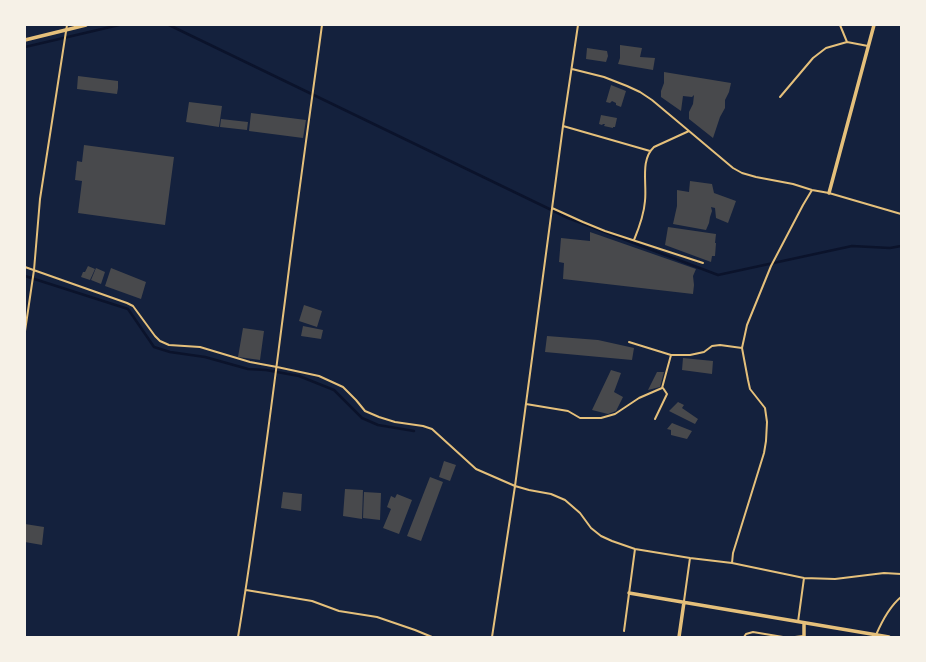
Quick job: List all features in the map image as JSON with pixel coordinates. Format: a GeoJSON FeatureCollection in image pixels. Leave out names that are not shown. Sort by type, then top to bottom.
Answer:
{"type":"FeatureCollection","features":[{"type":"Feature","properties":{"kind":"street"},"geometry":{"type":"LineString","coordinates":[[25,40],[66,32],[86,25]]}},
{"type":"Feature","properties":{"kind":"street"},"geometry":{"type":"LineString","coordinates":[[829,193],[874,25]]}},
{"type":"Feature","properties":{"kind":"street"},"geometry":{"type":"LineString","coordinates":[[629,594],[684,602],[866,635],[889,637]]}},
{"type":"Feature","properties":{"kind":"street"},"geometry":{"type":"LineString","coordinates":[[679,637],[684,602]]}},
{"type":"Feature","properties":{"kind":"street"},"geometry":{"type":"LineString","coordinates":[[804,623],[804,636]]}},
{"type":"Feature","properties":{"kind":"lane"},"geometry":{"type":"LineString","coordinates":[[25,331],[34,270],[40,199],[67,25]]}},
{"type":"Feature","properties":{"kind":"lane"},"geometry":{"type":"LineString","coordinates":[[238,637],[276,375],[322,25]]}},
{"type":"Feature","properties":{"kind":"lane"},"geometry":{"type":"LineString","coordinates":[[492,637],[515,486],[578,25]]}},
{"type":"Feature","properties":{"kind":"lane"},"geometry":{"type":"LineString","coordinates":[[840,25],[847,42]]}},
{"type":"Feature","properties":{"kind":"lane"},"geometry":{"type":"LineString","coordinates":[[780,97],[813,58],[826,48],[847,42],[869,46]]}},
{"type":"Feature","properties":{"kind":"lane"},"geometry":{"type":"LineString","coordinates":[[572,69],[604,77],[640,92],[652,100],[742,174],[794,184],[901,214]]}},
{"type":"Feature","properties":{"kind":"lane"},"geometry":{"type":"LineString","coordinates":[[563,126],[650,151]]}},
{"type":"Feature","properties":{"kind":"lane"},"geometry":{"type":"LineString","coordinates":[[633,241],[639,228],[645,201],[645,172],[647,158],[650,151],[654,146],[690,131]]}},
{"type":"Feature","properties":{"kind":"lane"},"geometry":{"type":"LineString","coordinates":[[732,563],[733,553],[764,453],[768,422],[765,408],[750,389],[742,348],[747,325],[774,259],[812,190]]}},
{"type":"Feature","properties":{"kind":"lane"},"geometry":{"type":"LineString","coordinates":[[552,208],[597,228],[703,263]]}},
{"type":"Feature","properties":{"kind":"lane"},"geometry":{"type":"LineString","coordinates":[[25,267],[127,302],[133,306],[155,336],[160,341],[169,345],[200,347],[250,362],[319,376],[332,381],[342,387],[365,411],[395,422],[423,426],[432,429],[476,468],[515,486],[551,494],[565,500],[580,513],[591,528],[601,536],[612,541],[635,549],[732,563],[804,578],[835,579],[884,573],[901,574]]}},
{"type":"Feature","properties":{"kind":"lane"},"geometry":{"type":"LineString","coordinates":[[629,342],[671,355],[690,355],[704,352],[712,346],[720,345],[742,348]]}},
{"type":"Feature","properties":{"kind":"lane"},"geometry":{"type":"LineString","coordinates":[[662,388],[671,355]]}},
{"type":"Feature","properties":{"kind":"lane"},"geometry":{"type":"LineString","coordinates":[[526,404],[568,410],[580,418],[601,418],[615,414],[639,398],[662,388]]}},
{"type":"Feature","properties":{"kind":"lane"},"geometry":{"type":"LineString","coordinates":[[655,418],[667,394],[662,388]]}},
{"type":"Feature","properties":{"kind":"lane"},"geometry":{"type":"LineString","coordinates":[[624,631],[635,549]]}},
{"type":"Feature","properties":{"kind":"lane"},"geometry":{"type":"LineString","coordinates":[[684,602],[690,558]]}},
{"type":"Feature","properties":{"kind":"lane"},"geometry":{"type":"LineString","coordinates":[[798,622],[804,578]]}},
{"type":"Feature","properties":{"kind":"lane"},"geometry":{"type":"LineString","coordinates":[[246,590],[312,601],[339,611],[377,616],[432,637]]}},
{"type":"Feature","properties":{"kind":"lane"},"geometry":{"type":"LineString","coordinates":[[876,635],[884,617],[901,597]]}},
{"type":"Feature","properties":{"kind":"lane"},"geometry":{"type":"LineString","coordinates":[[744,637],[746,634],[753,632],[783,637]]}},
{"type":"Feature","properties":{"kind":"lane"},"geometry":{"type":"LineString","coordinates":[[795,637],[804,636]]}},
{"type":"Feature","properties":{"kind":"building"},"geometry":{"type":"Polygon","coordinates":[[[620,45],[642,48],[640,57],[655,58],[653,70],[618,64],[620,58],[620,45]]]}},
{"type":"Feature","properties":{"kind":"building"},"geometry":{"type":"Polygon","coordinates":[[[587,48],[607,51],[608,56],[606,62],[586,59],[587,48]]]}},
{"type":"Feature","properties":{"kind":"building"},"geometry":{"type":"Polygon","coordinates":[[[664,72],[731,83],[725,100],[725,108],[720,117],[713,138],[689,119],[689,112],[693,104],[694,95],[692,97],[683,96],[681,111],[661,97],[661,91],[664,83],[664,72]]]}},
{"type":"Feature","properties":{"kind":"building"},"geometry":{"type":"Polygon","coordinates":[[[78,76],[118,81],[117,94],[77,89],[78,76]]]}},
{"type":"Feature","properties":{"kind":"building"},"geometry":{"type":"Polygon","coordinates":[[[611,85],[626,91],[621,107],[612,101],[610,103],[606,102],[611,85]]]}},
{"type":"Feature","properties":{"kind":"building"},"geometry":{"type":"Polygon","coordinates":[[[189,102],[222,106],[219,127],[186,122],[189,102]]]}},
{"type":"Feature","properties":{"kind":"building"},"geometry":{"type":"Polygon","coordinates":[[[251,113],[306,120],[303,138],[249,131],[251,113]]]}},
{"type":"Feature","properties":{"kind":"building"},"geometry":{"type":"Polygon","coordinates":[[[601,115],[617,118],[615,127],[613,128],[604,126],[605,124],[599,124],[601,115]]]}},
{"type":"Feature","properties":{"kind":"building"},"geometry":{"type":"Polygon","coordinates":[[[221,119],[248,122],[247,130],[220,127],[221,119]]]}},
{"type":"Feature","properties":{"kind":"building"},"geometry":{"type":"Polygon","coordinates":[[[84,145],[174,157],[165,225],[78,213],[82,181],[75,180],[77,161],[82,162],[84,145]]]}},
{"type":"Feature","properties":{"kind":"building"},"geometry":{"type":"Polygon","coordinates":[[[690,181],[712,184],[714,193],[736,201],[728,223],[716,218],[715,208],[711,207],[712,211],[706,230],[673,224],[677,206],[677,190],[689,192],[690,181]]]}},
{"type":"Feature","properties":{"kind":"building"},"geometry":{"type":"Polygon","coordinates":[[[668,227],[716,234],[715,256],[712,256],[711,262],[665,245],[668,227]]]}},
{"type":"Feature","properties":{"kind":"building"},"geometry":{"type":"Polygon","coordinates":[[[590,232],[696,269],[693,276],[693,294],[563,279],[564,263],[559,262],[561,238],[590,241],[590,232]]]}},
{"type":"Feature","properties":{"kind":"building"},"geometry":{"type":"Polygon","coordinates":[[[88,266],[95,269],[90,280],[81,277],[88,266]]]}},
{"type":"Feature","properties":{"kind":"building"},"geometry":{"type":"Polygon","coordinates":[[[96,268],[105,272],[101,284],[91,280],[96,268]]]}},
{"type":"Feature","properties":{"kind":"building"},"geometry":{"type":"Polygon","coordinates":[[[111,268],[146,282],[141,299],[105,286],[111,268]]]}},
{"type":"Feature","properties":{"kind":"building"},"geometry":{"type":"Polygon","coordinates":[[[304,305],[322,311],[317,327],[299,321],[304,305]]]}},
{"type":"Feature","properties":{"kind":"building"},"geometry":{"type":"Polygon","coordinates":[[[303,326],[323,330],[321,339],[301,336],[303,326]]]}},
{"type":"Feature","properties":{"kind":"building"},"geometry":{"type":"Polygon","coordinates":[[[243,328],[264,331],[260,360],[238,357],[243,328]]]}},
{"type":"Feature","properties":{"kind":"building"},"geometry":{"type":"Polygon","coordinates":[[[547,336],[598,340],[634,348],[632,360],[545,352],[547,336]]]}},
{"type":"Feature","properties":{"kind":"building"},"geometry":{"type":"Polygon","coordinates":[[[683,358],[713,361],[712,374],[682,370],[683,358]]]}},
{"type":"Feature","properties":{"kind":"building"},"geometry":{"type":"Polygon","coordinates":[[[611,370],[621,373],[614,392],[623,397],[616,411],[608,414],[592,410],[611,370]]]}},
{"type":"Feature","properties":{"kind":"building"},"geometry":{"type":"Polygon","coordinates":[[[657,372],[664,372],[660,387],[648,390],[657,372]]]}},
{"type":"Feature","properties":{"kind":"building"},"geometry":{"type":"Polygon","coordinates":[[[678,402],[684,405],[682,408],[698,419],[695,424],[669,411],[678,402]]]}},
{"type":"Feature","properties":{"kind":"building"},"geometry":{"type":"Polygon","coordinates":[[[672,423],[692,431],[687,439],[671,435],[671,430],[667,429],[672,423]]]}},
{"type":"Feature","properties":{"kind":"building"},"geometry":{"type":"Polygon","coordinates":[[[444,461],[456,465],[450,481],[439,477],[444,461]]]}},
{"type":"Feature","properties":{"kind":"building"},"geometry":{"type":"Polygon","coordinates":[[[430,477],[443,482],[421,541],[407,536],[430,477]]]}},
{"type":"Feature","properties":{"kind":"building"},"geometry":{"type":"Polygon","coordinates":[[[345,489],[363,490],[362,519],[343,516],[345,489]]]}},
{"type":"Feature","properties":{"kind":"building"},"geometry":{"type":"Polygon","coordinates":[[[283,492],[302,494],[301,511],[281,508],[283,492]]]}},
{"type":"Feature","properties":{"kind":"building"},"geometry":{"type":"Polygon","coordinates":[[[364,492],[381,493],[380,520],[363,518],[364,492]]]}},
{"type":"Feature","properties":{"kind":"building"},"geometry":{"type":"Polygon","coordinates":[[[397,494],[412,500],[399,534],[383,528],[391,509],[387,507],[391,496],[395,498],[397,494]]]}},
{"type":"Feature","properties":{"kind":"building"},"geometry":{"type":"Polygon","coordinates":[[[25,524],[44,527],[42,545],[25,542],[25,524]]]}},
{"type":"Feature","properties":{"kind":"waterway"},"geometry":{"type":"LineString","coordinates":[[25,47],[119,25]]}},
{"type":"Feature","properties":{"kind":"waterway"},"geometry":{"type":"LineString","coordinates":[[169,25],[568,218],[718,275],[852,246],[890,248],[901,246]]}},
{"type":"Feature","properties":{"kind":"waterway"},"geometry":{"type":"LineString","coordinates":[[25,276],[128,309],[154,347],[170,352],[205,357],[248,369],[266,370],[299,376],[334,390],[362,418],[378,425],[414,431]]}}]}
